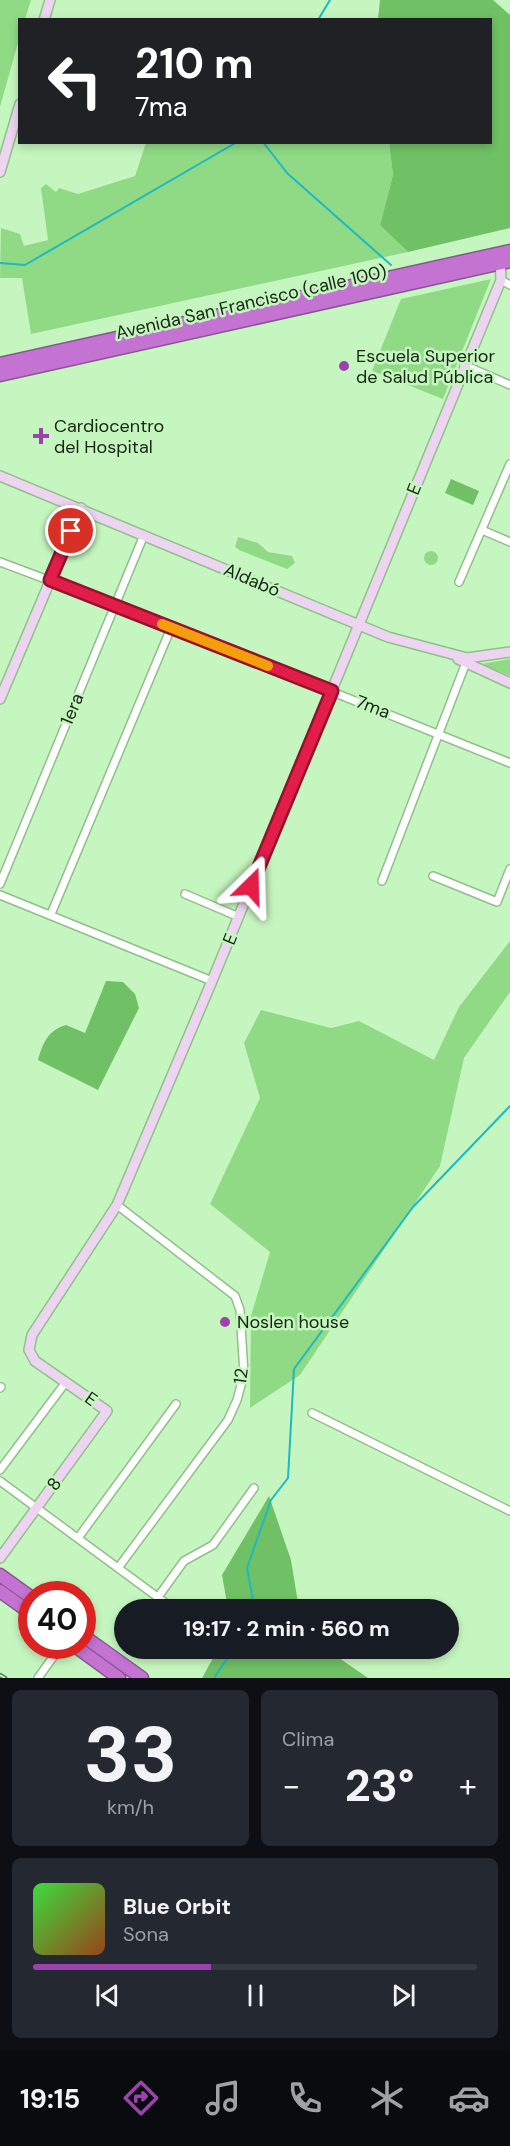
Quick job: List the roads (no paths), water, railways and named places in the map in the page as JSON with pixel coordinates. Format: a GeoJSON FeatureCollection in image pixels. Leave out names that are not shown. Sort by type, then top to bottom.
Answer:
{"type":"FeatureCollection","features":[{"type":"Feature","properties":{"kind":"highway","name":"Avenida San Francisco (calle 100)"},"geometry":{"type":"LineString","coordinates":[[0,364],[505,257]]}},
{"type":"Feature","properties":{"kind":"highway","name":"Avenida San Francisco (calle 100)"},"geometry":{"type":"LineString","coordinates":[[0,375],[505,257]]}},
{"type":"Feature","properties":{"kind":"highway"},"geometry":{"type":"LineString","coordinates":[[0,1575],[18,1588]]}},
{"type":"Feature","properties":{"kind":"highway"},"geometry":{"type":"LineString","coordinates":[[0,1591],[18,1604]]}},
{"type":"Feature","properties":{"kind":"highway"},"geometry":{"type":"LineString","coordinates":[[96,1645],[142,1678]]}},
{"type":"Feature","properties":{"kind":"highway"},"geometry":{"type":"LineString","coordinates":[[93,1659],[119,1678]]}},
{"type":"Feature","properties":{"kind":"street"},"geometry":{"type":"LineString","coordinates":[[45,18],[50,0]]}},
{"type":"Feature","properties":{"kind":"street"},"geometry":{"type":"LineString","coordinates":[[0,172],[18,111]]}},
{"type":"Feature","properties":{"kind":"street","name":"E"},"geometry":{"type":"LineString","coordinates":[[107,1411],[35,1361],[29,1350],[32,1335],[117,1204],[212,981],[464,365],[501,280],[505,257]]}},
{"type":"Feature","properties":{"kind":"street"},"geometry":{"type":"LineString","coordinates":[[501,280],[510,285]]}},
{"type":"Feature","properties":{"kind":"street"},"geometry":{"type":"LineString","coordinates":[[464,365],[510,385]]}},
{"type":"Feature","properties":{"kind":"street"},"geometry":{"type":"LineString","coordinates":[[459,582],[510,464]]}},
{"type":"Feature","properties":{"kind":"street","name":"Aldabó"},"geometry":{"type":"LineString","coordinates":[[0,476],[388,637],[453,656],[510,683]]}},
{"type":"Feature","properties":{"kind":"street"},"geometry":{"type":"LineString","coordinates":[[0,699],[81,508]]}},
{"type":"Feature","properties":{"kind":"street"},"geometry":{"type":"LineString","coordinates":[[482,530],[510,542]]}},
{"type":"Feature","properties":{"kind":"street","name":"1era"},"geometry":{"type":"LineString","coordinates":[[0,884],[144,535]]}},
{"type":"Feature","properties":{"kind":"street","name":"7ma"},"geometry":{"type":"LineString","coordinates":[[0,562],[440,733],[510,763]]}},
{"type":"Feature","properties":{"kind":"street"},"geometry":{"type":"LineString","coordinates":[[51,914],[171,627]]}},
{"type":"Feature","properties":{"kind":"street"},"geometry":{"type":"LineString","coordinates":[[381,881],[467,662],[510,652]]}},
{"type":"Feature","properties":{"kind":"street"},"geometry":{"type":"LineString","coordinates":[[433,876],[497,902],[510,869]]}},
{"type":"Feature","properties":{"kind":"street"},"geometry":{"type":"LineString","coordinates":[[184,894],[239,916]]}},
{"type":"Feature","properties":{"kind":"street"},"geometry":{"type":"LineString","coordinates":[[0,895],[212,981]]}},
{"type":"Feature","properties":{"kind":"street","name":"12"},"geometry":{"type":"LineString","coordinates":[[117,1204],[235,1296],[240,1310],[244,1374],[228,1419],[118,1568]]}},
{"type":"Feature","properties":{"kind":"street"},"geometry":{"type":"LineString","coordinates":[[0,1470],[66,1382]]}},
{"type":"Feature","properties":{"kind":"street"},"geometry":{"type":"LineString","coordinates":[[78,1538],[176,1404]]}},
{"type":"Feature","properties":{"kind":"street","name":"8"},"geometry":{"type":"LineString","coordinates":[[0,1558],[107,1411]]}},
{"type":"Feature","properties":{"kind":"street"},"geometry":{"type":"LineString","coordinates":[[312,1413],[510,1511]]}},
{"type":"Feature","properties":{"kind":"street"},"geometry":{"type":"LineString","coordinates":[[0,1481],[161,1599]]}},
{"type":"Feature","properties":{"kind":"street"},"geometry":{"type":"LineString","coordinates":[[158,1597],[184,1561],[213,1545],[254,1488]]}},
{"type":"Feature","properties":{"kind":"street"},"geometry":{"type":"LineString","coordinates":[[38,1678],[52,1659]]}},
{"type":"Feature","properties":{"kind":"waterway"},"geometry":{"type":"LineString","coordinates":[[319,18],[330,0]]}},
{"type":"Feature","properties":{"kind":"waterway"},"geometry":{"type":"LineString","coordinates":[[0,263],[25,265],[234,144]]}},
{"type":"Feature","properties":{"kind":"waterway"},"geometry":{"type":"LineString","coordinates":[[265,144],[287,173],[391,265]]}},
{"type":"Feature","properties":{"kind":"waterway"},"geometry":{"type":"LineString","coordinates":[[253,1599],[247,1568],[271,1500],[288,1478],[294,1369],[413,1207],[510,1106]]}},
{"type":"Feature","properties":{"kind":"waterway"},"geometry":{"type":"LineString","coordinates":[[214,1678],[227,1659]]}},
{"type":"Feature","properties":{"kind":"railway"},"geometry":{"type":"LineString","coordinates":[[0,1675],[5,1678]]}},
{"type":"Feature","properties":{"kind":"place","name":"Escuela Superior de Salud Pública"},"geometry":{"type":"Point","coordinates":[344,366]}},
{"type":"Feature","properties":{"kind":"place","name":"Cardiocentro del Hospital"},"geometry":{"type":"Point","coordinates":[41,436]}},
{"type":"Feature","properties":{"kind":"place","name":"Noslen house"},"geometry":{"type":"Point","coordinates":[225,1322]}}]}
